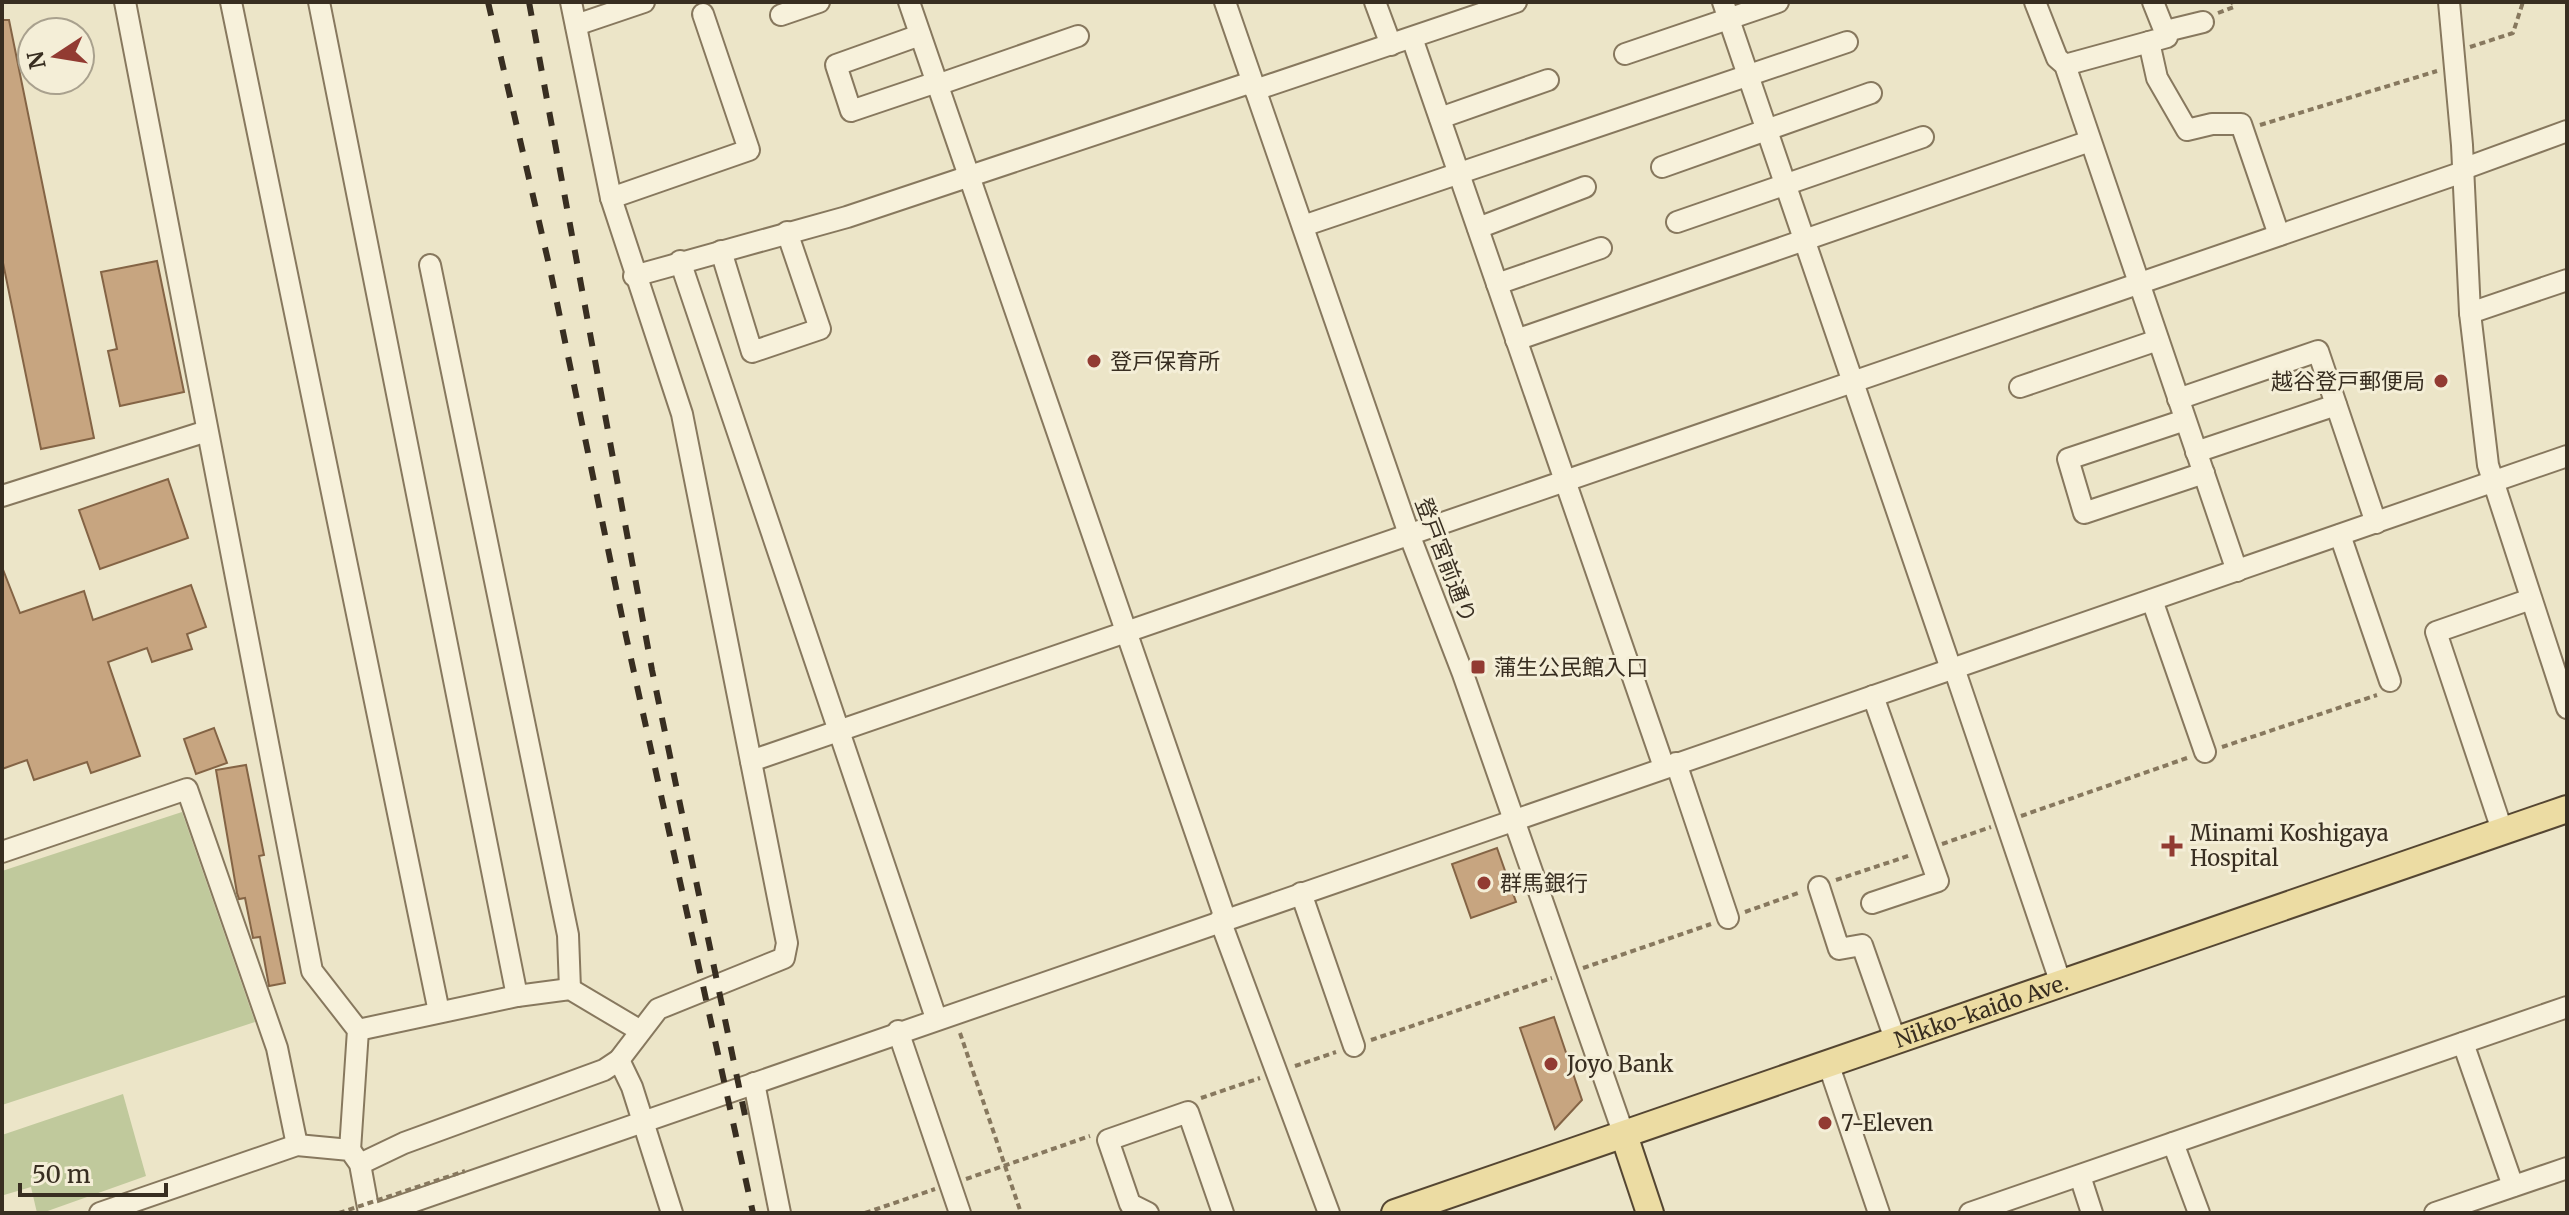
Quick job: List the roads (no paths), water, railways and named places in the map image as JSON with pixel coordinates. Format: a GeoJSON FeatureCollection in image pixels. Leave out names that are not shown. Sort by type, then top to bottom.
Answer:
{"type":"FeatureCollection","features":[{"type":"Feature","properties":{"kind":"main road","name":"Nikko-kaido Ave."},"geometry":{"type":"LineString","coordinates":[[1395,1213],[2060,981],[2567,809]]}},
{"type":"Feature","properties":{"kind":"main road"},"geometry":{"type":"LineString","coordinates":[[1624,1135],[1650,1213]]}},
{"type":"Feature","properties":{"kind":"street"},"geometry":{"type":"LineString","coordinates":[[125,2],[312,971],[358,1030],[355,1157],[369,1213]]}},
{"type":"Feature","properties":{"kind":"street"},"geometry":{"type":"LineString","coordinates":[[231,2],[439,1012]]}},
{"type":"Feature","properties":{"kind":"street"},"geometry":{"type":"LineString","coordinates":[[319,2],[517,996]]}},
{"type":"Feature","properties":{"kind":"street"},"geometry":{"type":"LineString","coordinates":[[100,1213],[297,1145],[355,1157],[404,1143],[604,1070],[619,1060],[658,1009],[784,958],[787,943],[682,414],[634,276],[611,198],[571,2]]}},
{"type":"Feature","properties":{"kind":"street"},"geometry":{"type":"LineString","coordinates":[[576,25],[644,2]]}},
{"type":"Feature","properties":{"kind":"street"},"geometry":{"type":"LineString","coordinates":[[781,15],[819,2]]}},
{"type":"Feature","properties":{"kind":"street"},"geometry":{"type":"LineString","coordinates":[[909,2],[1222,919],[1329,1213]]}},
{"type":"Feature","properties":{"kind":"street","name":"登戸宮前通り"},"geometry":{"type":"LineString","coordinates":[[1225,2],[1409,534],[1514,820],[1624,1135]]}},
{"type":"Feature","properties":{"kind":"street"},"geometry":{"type":"LineString","coordinates":[[1375,2],[1391,45]]}},
{"type":"Feature","properties":{"kind":"street"},"geometry":{"type":"LineString","coordinates":[[634,276],[970,179],[1516,2]]}},
{"type":"Feature","properties":{"kind":"street"},"geometry":{"type":"LineString","coordinates":[[1625,54],[1726,10],[1778,2]]}},
{"type":"Feature","properties":{"kind":"street"},"geometry":{"type":"LineString","coordinates":[[2035,2],[2057,58],[2065,65],[2237,571]]}},
{"type":"Feature","properties":{"kind":"street"},"geometry":{"type":"LineString","coordinates":[[2153,2],[2158,36],[2157,78],[2187,130],[2212,124],[2241,124],[2279,235]]}},
{"type":"Feature","properties":{"kind":"street"},"geometry":{"type":"LineString","coordinates":[[2450,2],[2478,400],[2492,482],[2567,708]]}},
{"type":"Feature","properties":{"kind":"street"},"geometry":{"type":"LineString","coordinates":[[1726,10],[2060,981]]}},
{"type":"Feature","properties":{"kind":"street"},"geometry":{"type":"LineString","coordinates":[[611,198],[749,150],[703,14]]}},
{"type":"Feature","properties":{"kind":"street"},"geometry":{"type":"LineString","coordinates":[[2065,65],[2203,22]]}},
{"type":"Feature","properties":{"kind":"street"},"geometry":{"type":"LineString","coordinates":[[920,35],[836,65],[851,111],[1078,36]]}},
{"type":"Feature","properties":{"kind":"street"},"geometry":{"type":"LineString","coordinates":[[1412,38],[1565,481],[1728,918]]}},
{"type":"Feature","properties":{"kind":"street"},"geometry":{"type":"LineString","coordinates":[[1303,226],[1847,42]]}},
{"type":"Feature","properties":{"kind":"street"},"geometry":{"type":"LineString","coordinates":[[1440,118],[1548,80]]}},
{"type":"Feature","properties":{"kind":"street"},"geometry":{"type":"LineString","coordinates":[[1662,167],[1871,93]]}},
{"type":"Feature","properties":{"kind":"street"},"geometry":{"type":"LineString","coordinates":[[751,761],[2279,235],[2567,131]]}},
{"type":"Feature","properties":{"kind":"street"},"geometry":{"type":"LineString","coordinates":[[1677,222],[1923,137]]}},
{"type":"Feature","properties":{"kind":"street"},"geometry":{"type":"LineString","coordinates":[[1516,340],[2090,141]]}},
{"type":"Feature","properties":{"kind":"street"},"geometry":{"type":"LineString","coordinates":[[1478,228],[1585,187]]}},
{"type":"Feature","properties":{"kind":"street"},"geometry":{"type":"LineString","coordinates":[[721,251],[752,352],[820,329],[787,232]]}},
{"type":"Feature","properties":{"kind":"street"},"geometry":{"type":"LineString","coordinates":[[1497,284],[1601,248]]}},
{"type":"Feature","properties":{"kind":"street"},"geometry":{"type":"LineString","coordinates":[[680,261],[936,1018]]}},
{"type":"Feature","properties":{"kind":"street"},"geometry":{"type":"LineString","coordinates":[[430,265],[568,935],[570,989]]}},
{"type":"Feature","properties":{"kind":"street"},"geometry":{"type":"LineString","coordinates":[[2470,313],[2567,280]]}},
{"type":"Feature","properties":{"kind":"street"},"geometry":{"type":"LineString","coordinates":[[2020,387],[2158,340]]}},
{"type":"Feature","properties":{"kind":"street"},"geometry":{"type":"LineString","coordinates":[[2178,399],[2318,351],[2376,523]]}},
{"type":"Feature","properties":{"kind":"street"},"geometry":{"type":"LineString","coordinates":[[2196,452],[2336,405]]}},
{"type":"Feature","properties":{"kind":"street"},"geometry":{"type":"LineString","coordinates":[[2185,420],[2068,459],[2084,513],[2204,473]]}},
{"type":"Feature","properties":{"kind":"street"},"geometry":{"type":"LineString","coordinates":[[2,496],[207,431]]}},
{"type":"Feature","properties":{"kind":"street"},"geometry":{"type":"LineString","coordinates":[[380,1213],[898,1031],[2567,456]]}},
{"type":"Feature","properties":{"kind":"street"},"geometry":{"type":"LineString","coordinates":[[2340,535],[2389,686]]}},
{"type":"Feature","properties":{"kind":"street"},"geometry":{"type":"LineString","coordinates":[[2502,830],[2436,632],[2531,599]]}},
{"type":"Feature","properties":{"kind":"street"},"geometry":{"type":"LineString","coordinates":[[2152,600],[2205,752]]}},
{"type":"Feature","properties":{"kind":"street"},"geometry":{"type":"LineString","coordinates":[[1872,903],[1938,881],[1873,696]]}},
{"type":"Feature","properties":{"kind":"street"},"geometry":{"type":"LineString","coordinates":[[2,852],[187,789],[277,1048],[297,1145]]}},
{"type":"Feature","properties":{"kind":"street"},"geometry":{"type":"LineString","coordinates":[[1819,887],[1839,949],[1862,945],[1895,1039]]}},
{"type":"Feature","properties":{"kind":"street"},"geometry":{"type":"LineString","coordinates":[[1301,893],[1354,1046]]}},
{"type":"Feature","properties":{"kind":"street"},"geometry":{"type":"LineString","coordinates":[[358,1030],[517,996],[570,989],[639,1030]]}},
{"type":"Feature","properties":{"kind":"street"},"geometry":{"type":"LineString","coordinates":[[1970,1213],[2567,1007]]}},
{"type":"Feature","properties":{"kind":"street"},"geometry":{"type":"LineString","coordinates":[[898,1031],[960,1213]]}},
{"type":"Feature","properties":{"kind":"street"},"geometry":{"type":"LineString","coordinates":[[2463,1043],[2513,1186]]}},
{"type":"Feature","properties":{"kind":"street"},"geometry":{"type":"LineString","coordinates":[[619,1060],[672,1213]]}},
{"type":"Feature","properties":{"kind":"street"},"geometry":{"type":"LineString","coordinates":[[1828,1063],[1879,1213]]}},
{"type":"Feature","properties":{"kind":"street"},"geometry":{"type":"LineString","coordinates":[[754,1083],[780,1213]]}},
{"type":"Feature","properties":{"kind":"street"},"geometry":{"type":"LineString","coordinates":[[1148,1213],[1130,1204],[1108,1140],[1188,1112],[1223,1213]]}},
{"type":"Feature","properties":{"kind":"street"},"geometry":{"type":"LineString","coordinates":[[2173,1143],[2199,1213]]}},
{"type":"Feature","properties":{"kind":"street"},"geometry":{"type":"LineString","coordinates":[[2435,1213],[2567,1168]]}},
{"type":"Feature","properties":{"kind":"street"},"geometry":{"type":"LineString","coordinates":[[2080,1176],[2092,1213]]}},
{"type":"Feature","properties":{"kind":"railway"},"geometry":{"type":"LineString","coordinates":[[488,2],[550,269],[626,636],[753,1213]]}},
{"type":"Feature","properties":{"kind":"railway"},"geometry":{"type":"LineString","coordinates":[[529,2],[652,670],[747,1125]]}},
{"type":"Feature","properties":{"kind":"place","name":"登戸保育所"},"geometry":{"type":"Point","coordinates":[1094,361]}},
{"type":"Feature","properties":{"kind":"place","name":"越谷登戸郵便局"},"geometry":{"type":"Point","coordinates":[2441,381]}},
{"type":"Feature","properties":{"kind":"place","name":"蒲生公民館入口"},"geometry":{"type":"Point","coordinates":[1478,667]}},
{"type":"Feature","properties":{"kind":"place","name":"Minami Koshigaya Hospital"},"geometry":{"type":"Point","coordinates":[2172,846]}},
{"type":"Feature","properties":{"kind":"place","name":"群馬銀行"},"geometry":{"type":"Point","coordinates":[1484,883]}},
{"type":"Feature","properties":{"kind":"place","name":"Joyo Bank"},"geometry":{"type":"Point","coordinates":[1551,1064]}},
{"type":"Feature","properties":{"kind":"place","name":"7-Eleven"},"geometry":{"type":"Point","coordinates":[1825,1123]}}]}
